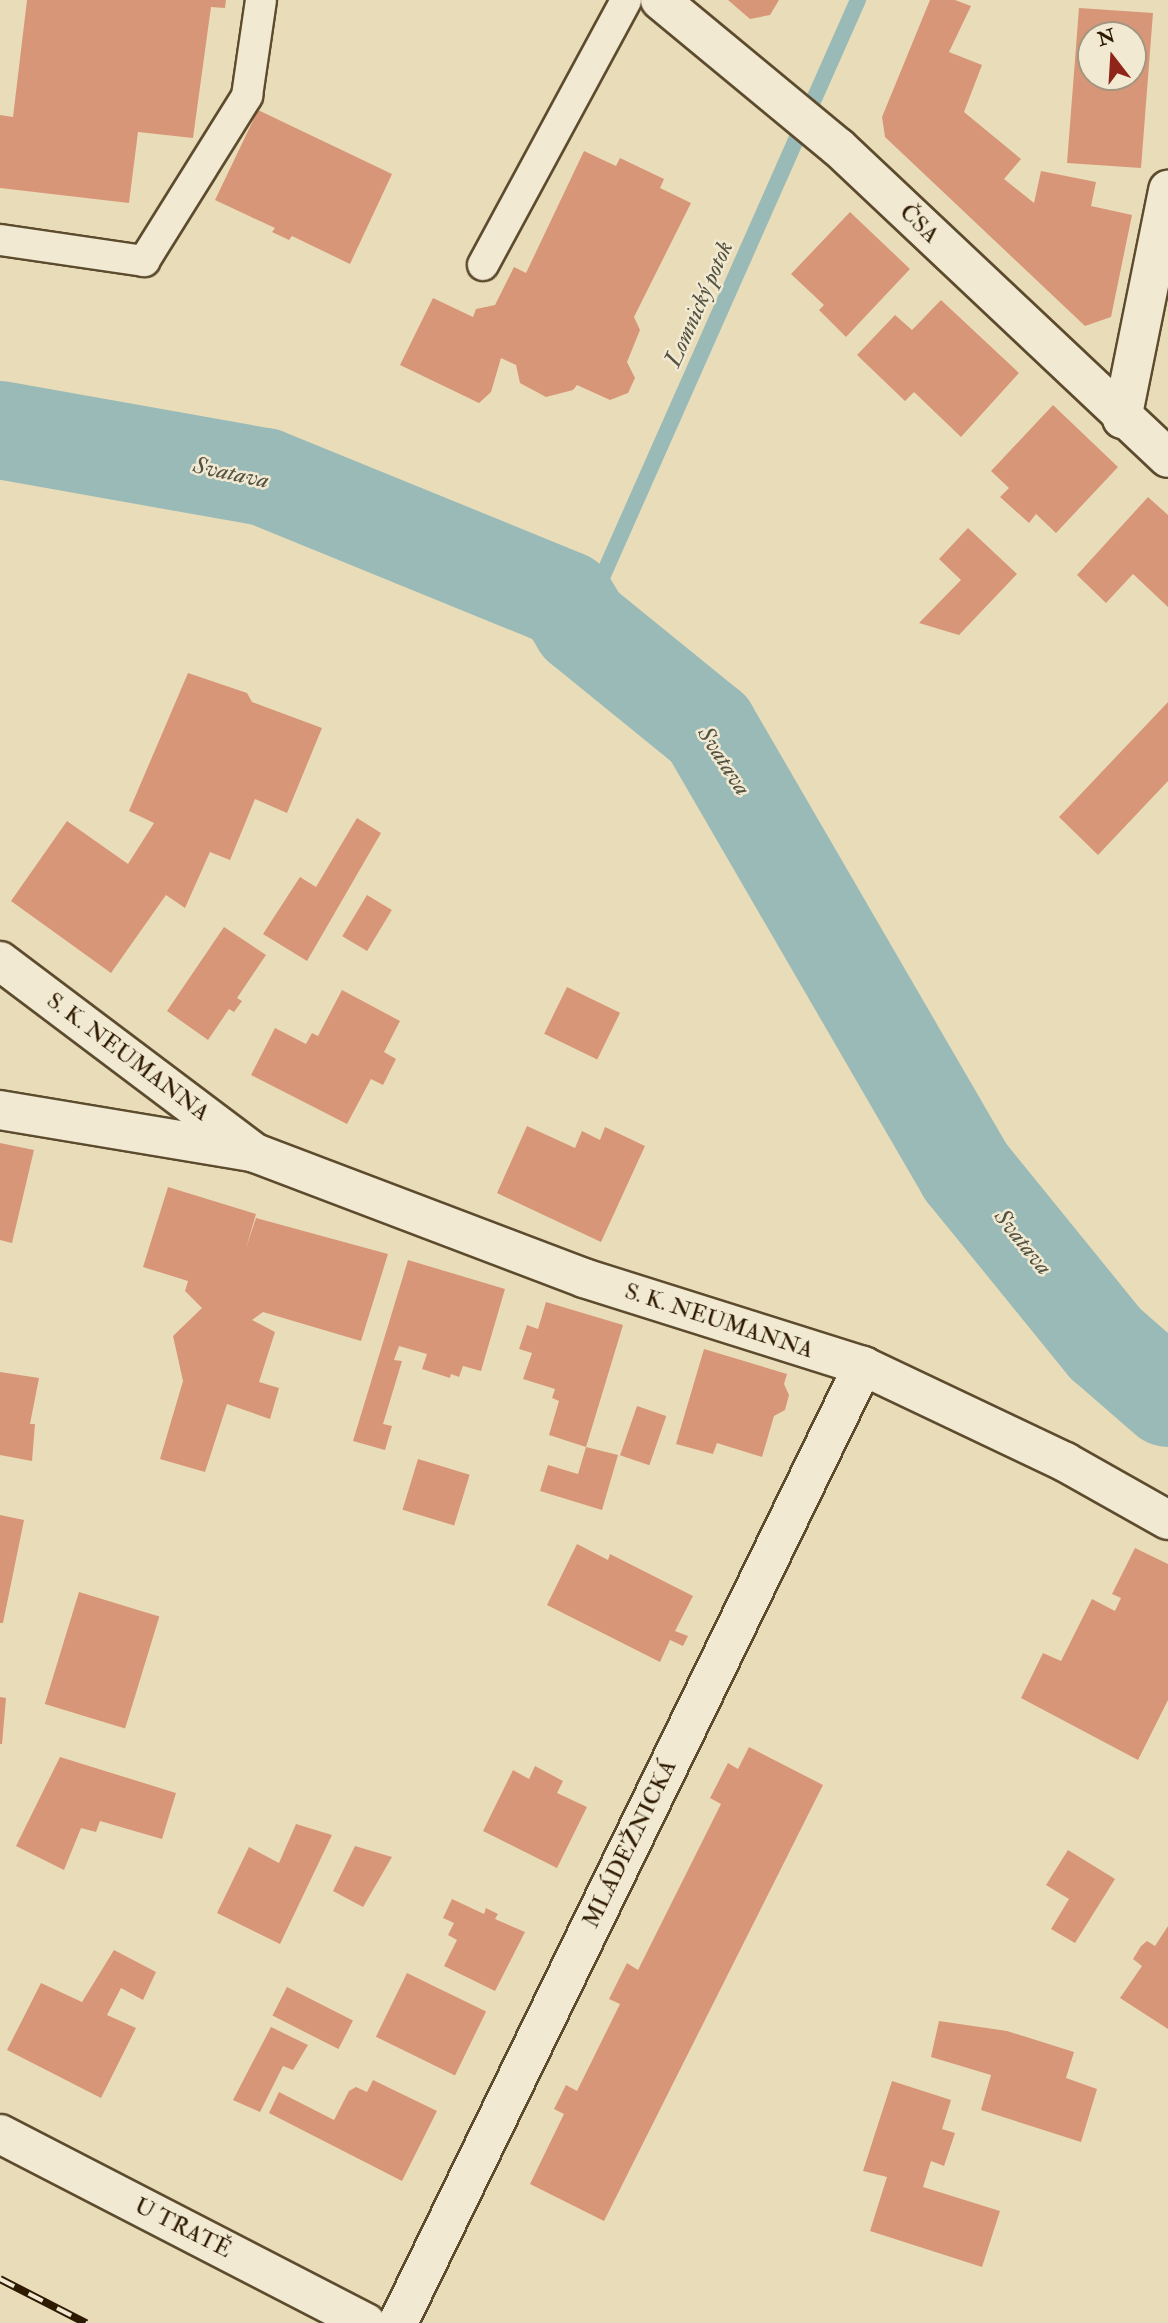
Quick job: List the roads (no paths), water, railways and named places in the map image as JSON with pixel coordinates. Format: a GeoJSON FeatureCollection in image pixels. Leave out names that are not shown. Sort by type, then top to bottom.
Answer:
{"type":"FeatureCollection","features":[{"type":"Feature","properties":{"kind":"street","name":"ČSA"},"geometry":{"type":"LineString","coordinates":[[660,0],[838,146],[1122,419],[1168,458]]}},
{"type":"Feature","properties":{"kind":"street"},"geometry":{"type":"LineString","coordinates":[[1122,419],[1168,190]]}},
{"type":"Feature","properties":{"kind":"street","name":"S. K. NEUMANNA"},"geometry":{"type":"LineString","coordinates":[[0,961],[255,1153]]}},
{"type":"Feature","properties":{"kind":"street","name":"S. K. NEUMANNA"},"geometry":{"type":"LineString","coordinates":[[0,1110],[255,1153],[584,1278],[863,1366],[1065,1462],[1168,1520]]}},
{"type":"Feature","properties":{"kind":"street","name":"MLÁDEŽNICKÁ"},"geometry":{"type":"LineString","coordinates":[[398,2323],[863,1366]]}},
{"type":"Feature","properties":{"kind":"street","name":"U TRATĚ"},"geometry":{"type":"LineString","coordinates":[[0,2134],[366,2323]]}},
{"type":"Feature","properties":{"kind":"lane"},"geometry":{"type":"LineString","coordinates":[[0,240],[144,261],[247,96],[261,0]]}},
{"type":"Feature","properties":{"kind":"lane"},"geometry":{"type":"LineString","coordinates":[[483,265],[626,0]]}},
{"type":"Feature","properties":{"kind":"waterway","name":"Lomnický potok"},"geometry":{"type":"LineString","coordinates":[[581,625],[858,0]]}},
{"type":"Feature","properties":{"kind":"waterway","name":"Svatava"},"geometry":{"type":"LineString","coordinates":[[0,430],[265,477],[566,600],[581,625],[709,729],[966,1172],[1106,1344],[1168,1398]]}},
{"type":"Feature","properties":{"kind":"railway"},"geometry":{"type":"LineString","coordinates":[[0,2279],[86,2323]]}}]}
